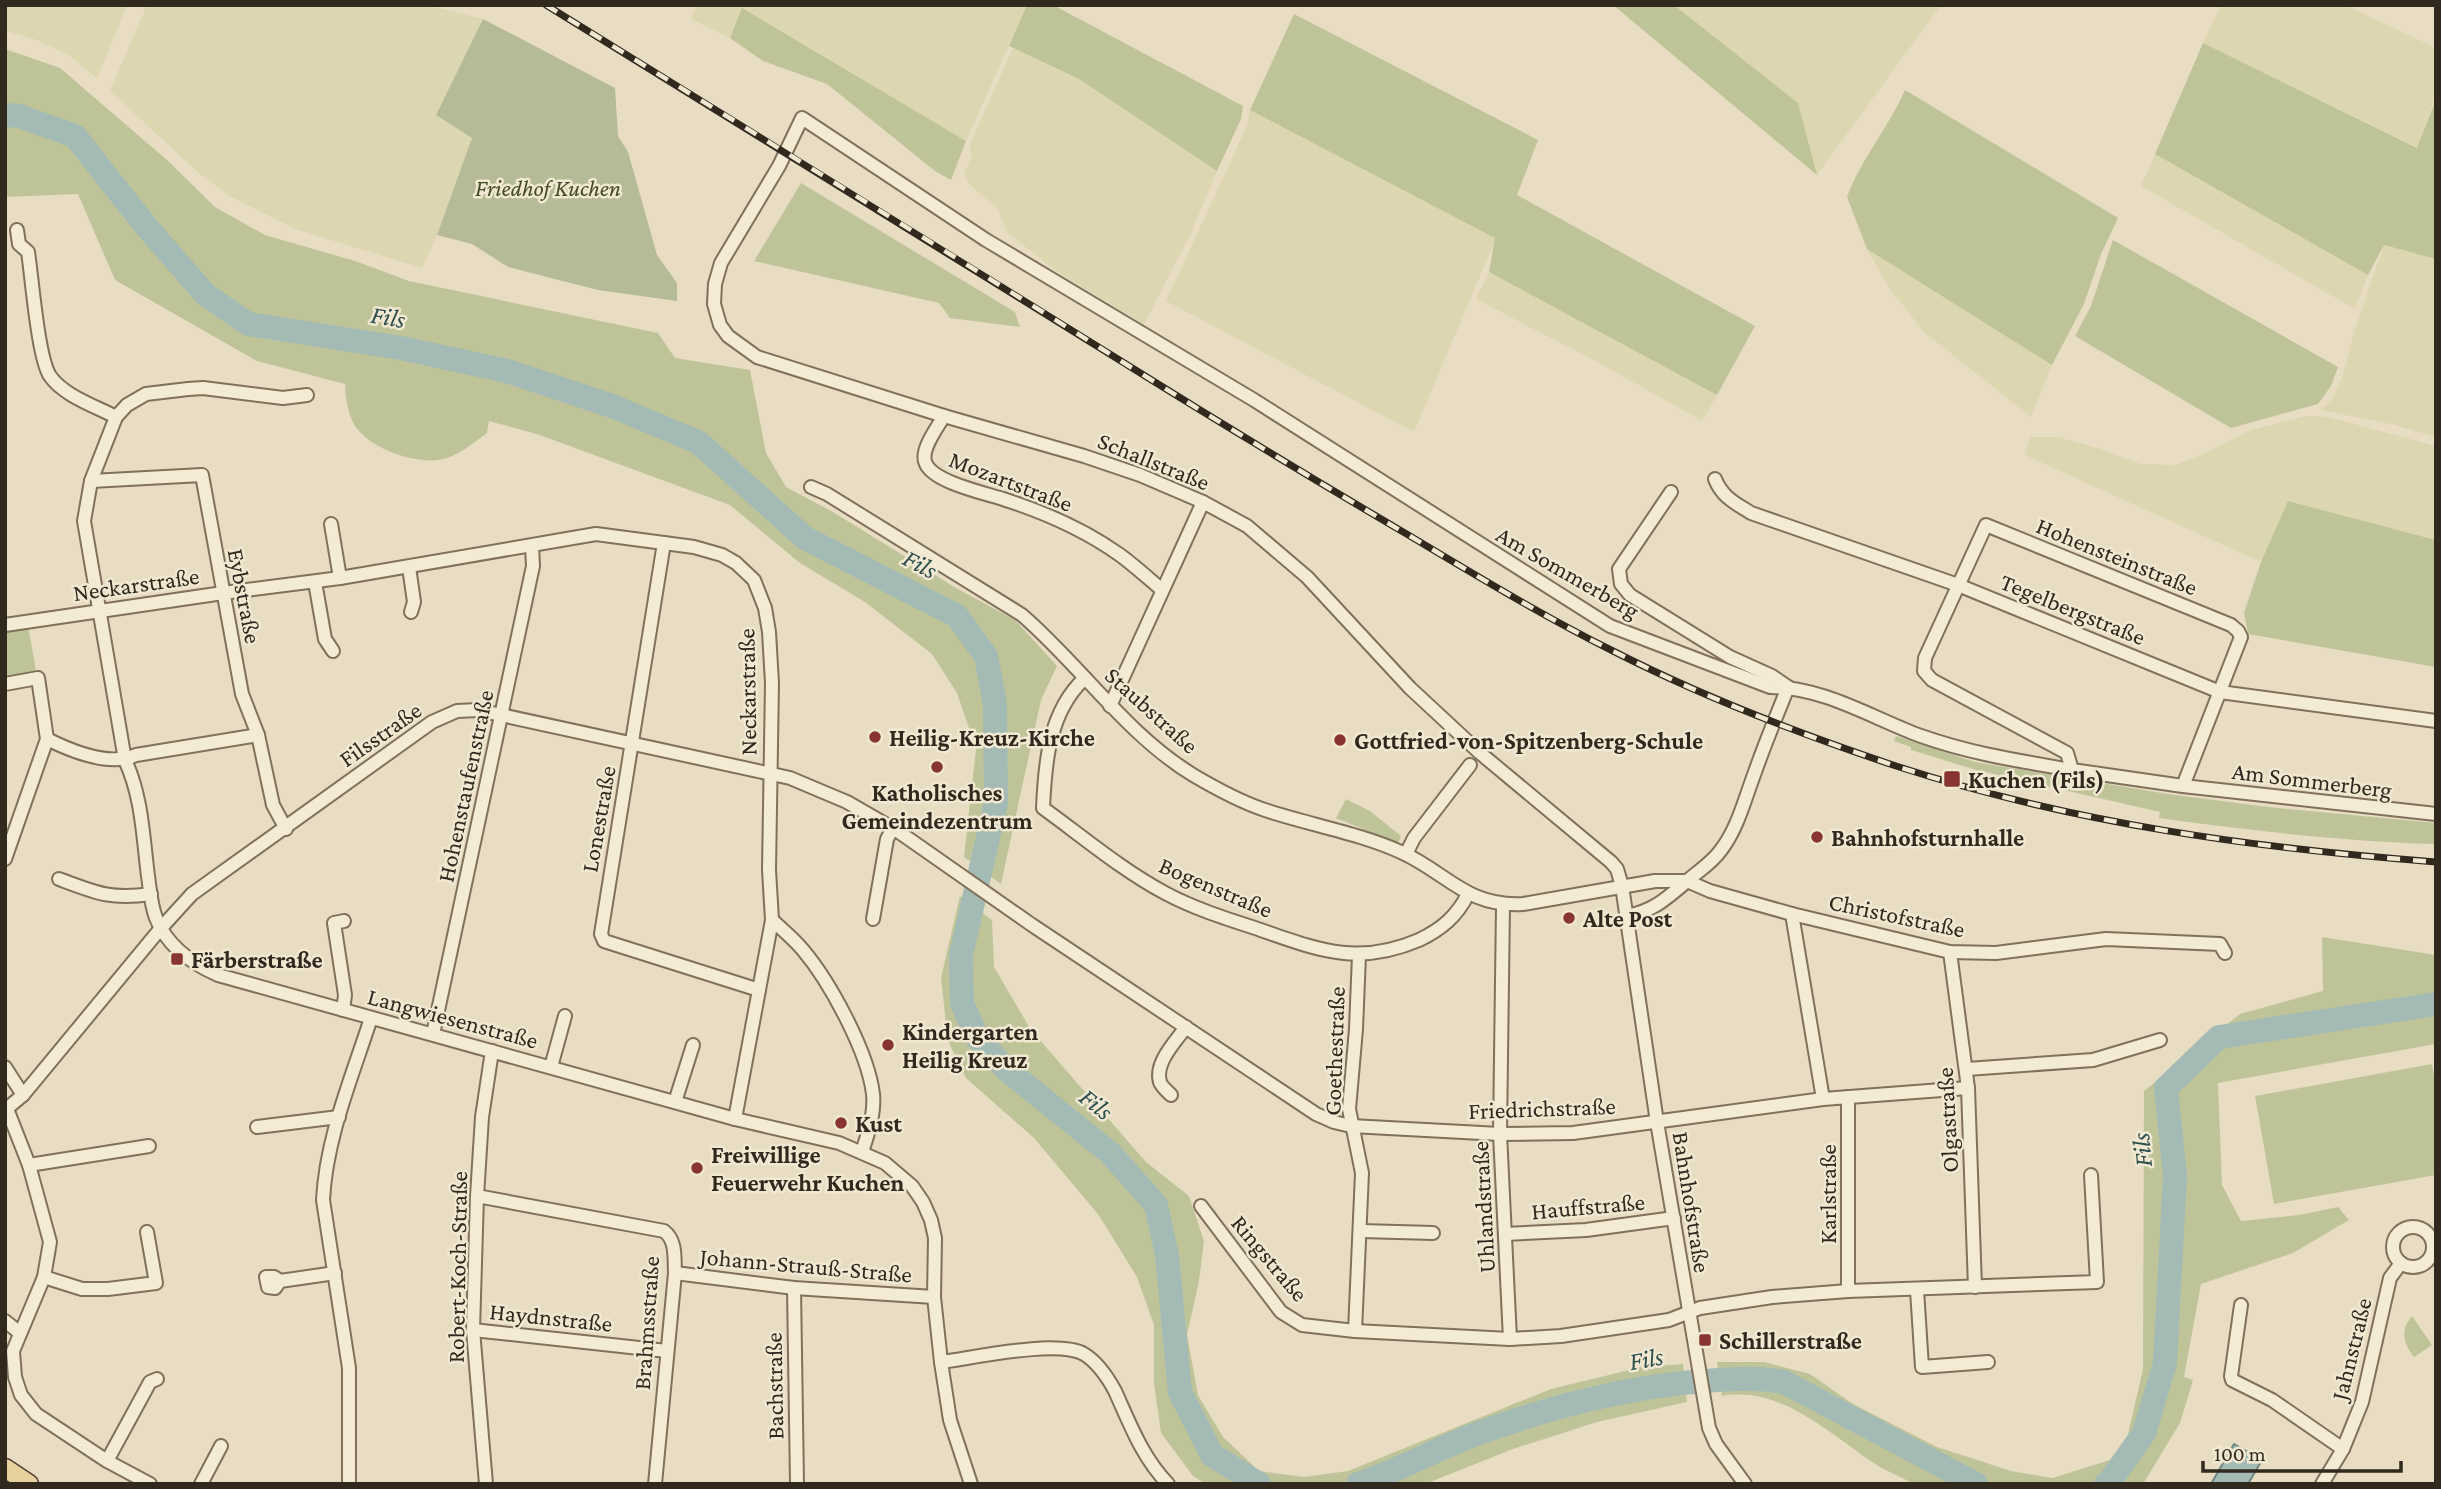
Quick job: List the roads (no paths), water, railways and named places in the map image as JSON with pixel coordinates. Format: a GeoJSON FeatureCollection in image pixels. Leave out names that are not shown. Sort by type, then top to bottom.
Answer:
{"type":"FeatureCollection","features":[{"type":"Feature","properties":{"kind":"main road"},"geometry":{"type":"LineString","coordinates":[[5,1468],[29,1484]]}},
{"type":"Feature","properties":{"kind":"street","name":"Am Sommerberg"},"geometry":{"type":"LineString","coordinates":[[779,166],[802,118],[986,240],[1254,400],[1610,626],[1770,687],[1788,687],[1829,698],[1922,736],[1978,754],[2183,786],[2436,814]]}},
{"type":"Feature","properties":{"kind":"street","name":"Schallstraße"},"geometry":{"type":"LineString","coordinates":[[779,166],[721,263],[713,304],[720,326],[728,336],[757,357],[1140,475],[1203,502],[1247,526],[1307,577],[1410,688],[1480,753],[1611,862],[1617,869],[1622,887]]}},
{"type":"Feature","properties":{"kind":"street"},"geometry":{"type":"LineString","coordinates":[[17,230],[19,244],[28,252],[42,352],[49,375],[68,392],[116,416]]}},
{"type":"Feature","properties":{"kind":"street"},"geometry":{"type":"LineString","coordinates":[[161,928],[156,919],[151,894],[137,792],[125,760],[84,522],[91,481],[116,416],[127,405],[146,394],[203,388],[283,398],[307,395]]}},
{"type":"Feature","properties":{"kind":"street","name":"Mozartstraße"},"geometry":{"type":"LineString","coordinates":[[944,416],[924,454],[924,461],[930,472],[950,482],[1038,510],[1086,534],[1120,555],[1162,590]]}},
{"type":"Feature","properties":{"kind":"street","name":"Eybstraße"},"geometry":{"type":"LineString","coordinates":[[91,481],[202,475],[242,694],[258,734],[273,806],[286,829]]}},
{"type":"Feature","properties":{"kind":"street","name":"Tegelbergstraße"},"geometry":{"type":"LineString","coordinates":[[1715,479],[1719,490],[1728,500],[1751,513],[1958,585],[2220,692],[2436,721]]}},
{"type":"Feature","properties":{"kind":"street","name":"Staubstraße"},"geometry":{"type":"LineString","coordinates":[[811,487],[827,494],[1022,615],[1045,635],[1110,706],[1163,754],[1194,775],[1230,794],[1262,809],[1406,854],[1468,894],[1503,905],[1622,887]]}},
{"type":"Feature","properties":{"kind":"street","name":"Am Sommerberg"},"geometry":{"type":"LineString","coordinates":[[1671,492],[1619,569],[1621,584],[1630,595],[1730,657],[1772,676],[1788,687]]}},
{"type":"Feature","properties":{"kind":"street"},"geometry":{"type":"LineString","coordinates":[[1110,706],[1203,502]]}},
{"type":"Feature","properties":{"kind":"street"},"geometry":{"type":"LineString","coordinates":[[331,524],[340,579]]}},
{"type":"Feature","properties":{"kind":"street","name":"Hohensteinstraße"},"geometry":{"type":"LineString","coordinates":[[1958,585],[1986,525],[2231,625]]}},
{"type":"Feature","properties":{"kind":"street","name":"Neckarstraße"},"geometry":{"type":"LineString","coordinates":[[5,625],[340,579],[596,534],[694,547],[722,555],[746,570],[754,580],[765,608],[769,632],[772,682],[769,774],[772,920],[735,1119]]}},
{"type":"Feature","properties":{"kind":"street","name":"Lonestraße"},"geometry":{"type":"LineString","coordinates":[[664,543],[633,744],[600,926],[604,940],[759,990]]}},
{"type":"Feature","properties":{"kind":"street","name":"Hohenstaufenstraße"},"geometry":{"type":"LineString","coordinates":[[433,1034],[533,566],[532,546]]}},
{"type":"Feature","properties":{"kind":"street"},"geometry":{"type":"LineString","coordinates":[[409,567],[414,602],[411,612]]}},
{"type":"Feature","properties":{"kind":"street"},"geometry":{"type":"LineString","coordinates":[[315,582],[325,639],[332,651]]}},
{"type":"Feature","properties":{"kind":"street"},"geometry":{"type":"LineString","coordinates":[[1958,585],[1925,658],[1924,671],[1932,680],[2067,753],[2072,770]]}},
{"type":"Feature","properties":{"kind":"street","name":"Am Sommerberg"},"geometry":{"type":"LineString","coordinates":[[2183,786],[2241,637],[2231,625]]}},
{"type":"Feature","properties":{"kind":"street"},"geometry":{"type":"LineString","coordinates":[[5,684],[38,678],[47,739],[5,859]]}},
{"type":"Feature","properties":{"kind":"street","name":"Bogenstraße"},"geometry":{"type":"LineString","coordinates":[[1085,678],[1073,689],[1054,727],[1046,760],[1043,808],[1125,869],[1165,893],[1205,911],[1319,950],[1359,956],[1402,947],[1433,933],[1455,916],[1468,894]]}},
{"type":"Feature","properties":{"kind":"street"},"geometry":{"type":"LineString","coordinates":[[1626,916],[1642,913],[1662,902],[1704,869],[1722,850],[1735,827],[1788,687]]}},
{"type":"Feature","properties":{"kind":"street","name":"Filsstraße"},"geometry":{"type":"LineString","coordinates":[[6,1110],[23,1095],[192,894],[286,829],[396,747],[444,716],[457,711],[478,710],[790,778],[828,793],[893,828],[995,898]]}},
{"type":"Feature","properties":{"kind":"street"},"geometry":{"type":"LineString","coordinates":[[47,739],[67,749],[125,760],[136,755],[258,734]]}},
{"type":"Feature","properties":{"kind":"street"},"geometry":{"type":"LineString","coordinates":[[1406,854],[1414,838],[1470,765]]}},
{"type":"Feature","properties":{"kind":"street"},"geometry":{"type":"LineString","coordinates":[[873,919],[887,839],[893,828]]}},
{"type":"Feature","properties":{"kind":"street"},"geometry":{"type":"LineString","coordinates":[[59,879],[107,896],[151,894]]}},
{"type":"Feature","properties":{"kind":"street"},"geometry":{"type":"LineString","coordinates":[[1622,887],[1655,881],[1687,881]]}},
{"type":"Feature","properties":{"kind":"street","name":"Christofstraße"},"geometry":{"type":"LineString","coordinates":[[1687,881],[1710,891],[1791,914],[1950,952],[1996,953],[2106,939],[2220,944],[2225,953]]}},
{"type":"Feature","properties":{"kind":"street","name":"Bahnhofstraße"},"geometry":{"type":"LineString","coordinates":[[1622,887],[1657,1122],[1705,1409],[1716,1444],[1745,1484]]}},
{"type":"Feature","properties":{"kind":"street","name":"Friedrichstraße"},"geometry":{"type":"LineString","coordinates":[[995,898],[1316,1114],[1351,1126],[1500,1134],[1573,1133],[1823,1099],[1968,1088]]}},
{"type":"Feature","properties":{"kind":"street","name":"Uhlandstraße"},"geometry":{"type":"LineString","coordinates":[[1503,905],[1500,1134],[1510,1339]]}},
{"type":"Feature","properties":{"kind":"street"},"geometry":{"type":"LineString","coordinates":[[1791,914],[1823,1099]]}},
{"type":"Feature","properties":{"kind":"street"},"geometry":{"type":"LineString","coordinates":[[772,920],[802,948],[827,981],[860,1048],[873,1095],[869,1129],[862,1152]]}},
{"type":"Feature","properties":{"kind":"street","name":"Langwiesenstraße"},"geometry":{"type":"LineString","coordinates":[[343,1010],[345,995],[334,923],[344,921]]}},
{"type":"Feature","properties":{"kind":"street","name":"Langwiesenstraße"},"geometry":{"type":"LineString","coordinates":[[161,928],[183,955],[199,966],[261,988],[735,1119],[814,1137],[862,1152],[886,1163],[912,1186],[923,1202],[935,1238],[934,1297],[940,1363],[950,1420],[971,1484]]}},
{"type":"Feature","properties":{"kind":"street","name":"Olgastraße"},"geometry":{"type":"LineString","coordinates":[[1950,952],[1967,1069],[1975,1287]]}},
{"type":"Feature","properties":{"kind":"street","name":"Goethestraße"},"geometry":{"type":"LineString","coordinates":[[1355,1331],[1362,1173],[1349,1109],[1359,956]]}},
{"type":"Feature","properties":{"kind":"street","name":"Langwiesenstraße"},"geometry":{"type":"LineString","coordinates":[[551,1067],[565,1016]]}},
{"type":"Feature","properties":{"kind":"street"},"geometry":{"type":"LineString","coordinates":[[349,1484],[349,1368],[323,1200],[325,1172],[339,1117],[371,1018]]}},
{"type":"Feature","properties":{"kind":"street"},"geometry":{"type":"LineString","coordinates":[[1171,1095],[1160,1083],[1162,1061],[1186,1027]]}},
{"type":"Feature","properties":{"kind":"street"},"geometry":{"type":"LineString","coordinates":[[1967,1069],[2093,1060],[2160,1040]]}},
{"type":"Feature","properties":{"kind":"street"},"geometry":{"type":"LineString","coordinates":[[675,1102],[693,1045]]}},
{"type":"Feature","properties":{"kind":"street","name":"Robert-Koch-Straße"},"geometry":{"type":"LineString","coordinates":[[486,1484],[473,1330],[482,1117],[492,1051]]}},
{"type":"Feature","properties":{"kind":"street"},"geometry":{"type":"LineString","coordinates":[[5,1067],[23,1095]]}},
{"type":"Feature","properties":{"kind":"street","name":"Karlstraße"},"geometry":{"type":"LineString","coordinates":[[1848,1097],[1848,1291]]}},
{"type":"Feature","properties":{"kind":"street"},"geometry":{"type":"LineString","coordinates":[[6,1110],[29,1165],[50,1242],[44,1277],[13,1350],[15,1377],[21,1395],[36,1414],[107,1461],[150,1484]]}},
{"type":"Feature","properties":{"kind":"street"},"geometry":{"type":"LineString","coordinates":[[257,1127],[339,1117]]}},
{"type":"Feature","properties":{"kind":"street"},"geometry":{"type":"LineString","coordinates":[[29,1165],[149,1146]]}},
{"type":"Feature","properties":{"kind":"street"},"geometry":{"type":"LineString","coordinates":[[1355,1331],[1510,1339],[1574,1334],[1669,1320],[1700,1308],[1772,1297],[1848,1291],[2097,1282],[2091,1175]]}},
{"type":"Feature","properties":{"kind":"street","name":"Brahmsstraße"},"geometry":{"type":"LineString","coordinates":[[477,1196],[664,1231],[670,1236],[674,1248],[675,1273],[654,1484]]}},
{"type":"Feature","properties":{"kind":"street","name":"Ringstraße"},"geometry":{"type":"LineString","coordinates":[[1201,1206],[1281,1312],[1301,1325],[1355,1331]]}},
{"type":"Feature","properties":{"kind":"street","name":"Hauffstraße"},"geometry":{"type":"LineString","coordinates":[[1505,1234],[1586,1230],[1674,1218]]}},
{"type":"Feature","properties":{"kind":"street"},"geometry":{"type":"LineString","coordinates":[[1361,1231],[1433,1233]]}},
{"type":"Feature","properties":{"kind":"street"},"geometry":{"type":"LineString","coordinates":[[44,1277],[82,1289],[108,1289],[156,1283],[148,1233]]}},
{"type":"Feature","properties":{"kind":"street","name":"Jahnstraße"},"geometry":{"type":"LineString","coordinates":[[2322,1484],[2343,1449],[2362,1402],[2390,1278],[2401,1263]]}},
{"type":"Feature","properties":{"kind":"street"},"geometry":{"type":"LineString","coordinates":[[280,1282],[335,1273]]}},
{"type":"Feature","properties":{"kind":"street","name":"Johann-Strauß-Straße"},"geometry":{"type":"LineString","coordinates":[[675,1273],[794,1288],[934,1297]]}},
{"type":"Feature","properties":{"kind":"street","name":"Bachstraße"},"geometry":{"type":"LineString","coordinates":[[794,1288],[797,1484]]}},
{"type":"Feature","properties":{"kind":"street"},"geometry":{"type":"LineString","coordinates":[[1917,1290],[1922,1367],[1988,1362]]}},
{"type":"Feature","properties":{"kind":"street"},"geometry":{"type":"LineString","coordinates":[[2241,1305],[2232,1380],[2272,1400],[2343,1449]]}},
{"type":"Feature","properties":{"kind":"street"},"geometry":{"type":"LineString","coordinates":[[5,1321],[20,1333]]}},
{"type":"Feature","properties":{"kind":"street","name":"Haydnstraße"},"geometry":{"type":"LineString","coordinates":[[473,1330],[667,1350]]}},
{"type":"Feature","properties":{"kind":"street"},"geometry":{"type":"LineString","coordinates":[[940,1363],[1053,1348],[1083,1354],[1101,1368],[1149,1460],[1168,1484]]}},
{"type":"Feature","properties":{"kind":"street"},"geometry":{"type":"LineString","coordinates":[[107,1461],[150,1382],[157,1379]]}},
{"type":"Feature","properties":{"kind":"street"},"geometry":{"type":"LineString","coordinates":[[201,1484],[221,1446]]}},
{"type":"Feature","properties":{"kind":"water"},"geometry":{"type":"Polygon","coordinates":[[[2234,1444],[2262,1460],[2248,1484],[2211,1484],[2234,1444]]]}},
{"type":"Feature","properties":{"kind":"waterway","name":"Fils"},"geometry":{"type":"LineString","coordinates":[[5,115],[19,116],[75,136],[145,225],[205,294],[248,324],[401,348],[507,371],[612,406],[698,442],[805,538],[957,616],[986,656],[995,704],[996,803],[961,955],[962,1003],[978,1039],[1007,1070],[1110,1153],[1156,1205],[1167,1255],[1180,1392],[1212,1455],[1259,1484]]}},
{"type":"Feature","properties":{"kind":"waterway","name":"Fils"},"geometry":{"type":"LineString","coordinates":[[2106,1484],[2144,1433],[2165,1363],[2175,1176],[2166,1088],[2219,1037],[2436,1004]]}},
{"type":"Feature","properties":{"kind":"waterway","name":"Fils"},"geometry":{"type":"LineString","coordinates":[[1358,1484],[1471,1436],[1557,1408],[1645,1388],[1744,1379],[1784,1382],[1976,1484]]}},
{"type":"Feature","properties":{"kind":"railway"},"geometry":{"type":"LineString","coordinates":[[546,5],[1337,493],[1536,610],[1682,684],[1752,714],[1860,754],[1962,786],[2029,803],[2096,818],[2231,841],[2436,862]]}},
{"type":"Feature","properties":{"kind":"place","name":"Heilig-Kreuz-Kirche"},"geometry":{"type":"Point","coordinates":[875,737]}},
{"type":"Feature","properties":{"kind":"place","name":"Gottfried-von-Spitzenberg-Schule"},"geometry":{"type":"Point","coordinates":[1340,740]}},
{"type":"Feature","properties":{"kind":"place","name":"Katholisches Gemeindezentrum"},"geometry":{"type":"Point","coordinates":[937,767]}},
{"type":"Feature","properties":{"kind":"place","name":"Kuchen (Fils)"},"geometry":{"type":"Point","coordinates":[1952,779]}},
{"type":"Feature","properties":{"kind":"place","name":"Bahnhofsturnhalle"},"geometry":{"type":"Point","coordinates":[1817,837]}},
{"type":"Feature","properties":{"kind":"place","name":"Alte Post"},"geometry":{"type":"Point","coordinates":[1569,918]}},
{"type":"Feature","properties":{"kind":"place","name":"Färberstraße"},"geometry":{"type":"Point","coordinates":[177,959]}},
{"type":"Feature","properties":{"kind":"place","name":"Kindergarten Heilig Kreuz"},"geometry":{"type":"Point","coordinates":[888,1045]}},
{"type":"Feature","properties":{"kind":"place","name":"Kust"},"geometry":{"type":"Point","coordinates":[841,1123]}},
{"type":"Feature","properties":{"kind":"place","name":"Freiwillige Feuerwehr Kuchen"},"geometry":{"type":"Point","coordinates":[697,1168]}},
{"type":"Feature","properties":{"kind":"place","name":"Schillerstraße"},"geometry":{"type":"Point","coordinates":[1705,1340]}},
{"type":"Feature","properties":{"kind":"park label","name":"Friedhof Kuchen"},"geometry":{"type":"Point","coordinates":[548,187]}}]}
